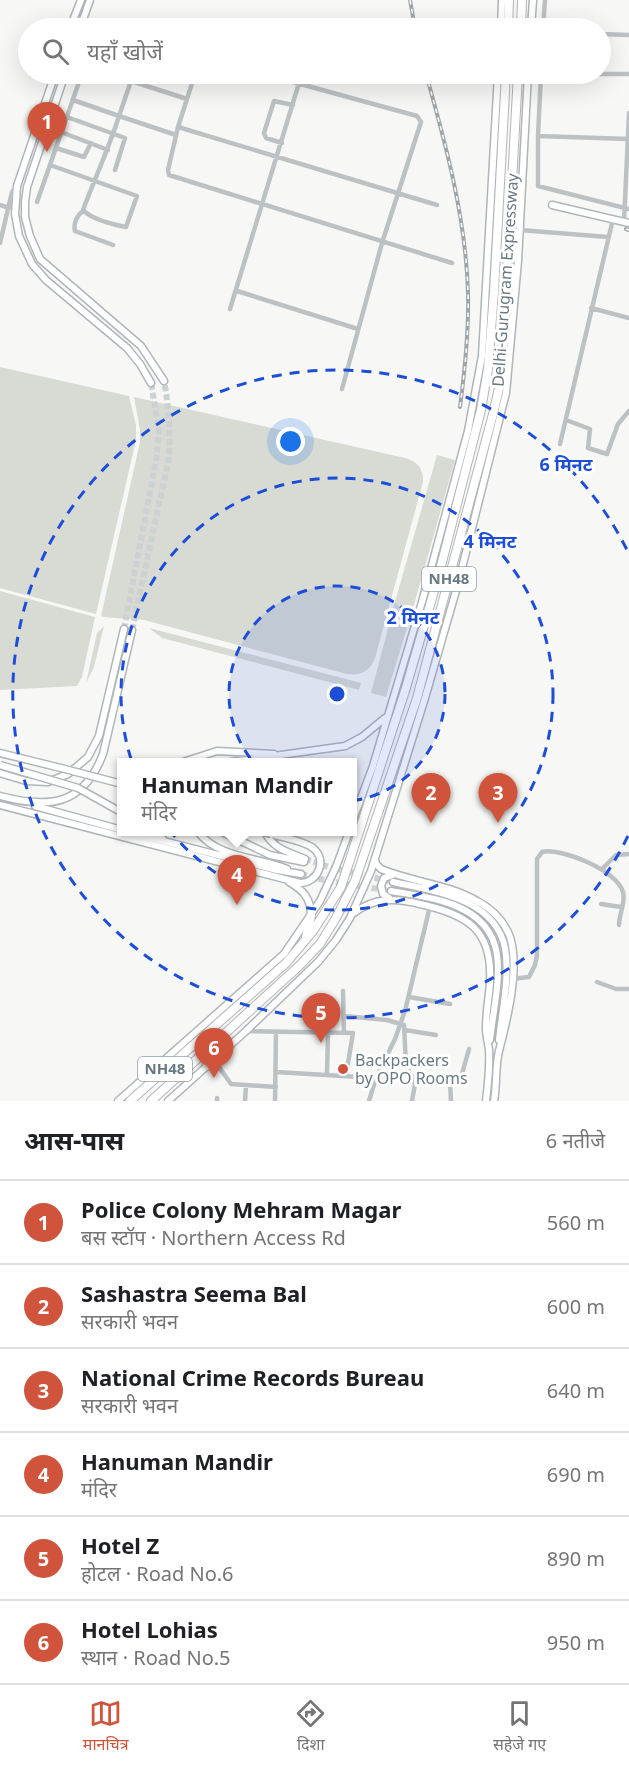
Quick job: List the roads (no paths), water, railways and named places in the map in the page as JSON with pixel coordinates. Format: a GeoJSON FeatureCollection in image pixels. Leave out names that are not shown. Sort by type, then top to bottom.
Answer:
{"type":"FeatureCollection","features":[{"type":"Feature","properties":{"kind":"highway"},"geometry":{"type":"LineString","coordinates":[[508,18],[509,0]]}},
{"type":"Feature","properties":{"kind":"highway"},"geometry":{"type":"LineString","coordinates":[[521,18],[522,0]]}},
{"type":"Feature","properties":{"kind":"highway","name":"Delhi-Gurugram Expressway"},"geometry":{"type":"LineString","coordinates":[[305,941],[337,896],[345,876],[405,691],[439,574],[481,410],[488,369],[494,292],[505,84]]}},
{"type":"Feature","properties":{"kind":"highway","name":"Delhi-Gurugram Expressway"},"geometry":{"type":"LineString","coordinates":[[230,1030],[320,944],[336,918],[355,881],[417,698],[501,380],[517,84]]}},
{"type":"Feature","properties":{"kind":"highway"},"geometry":{"type":"LineString","coordinates":[[305,941],[311,916]]}},
{"type":"Feature","properties":{"kind":"highway","name":"NH48"},"geometry":{"type":"LineString","coordinates":[[129,1101],[286,963],[305,941]]}},
{"type":"Feature","properties":{"kind":"highway"},"geometry":{"type":"LineString","coordinates":[[211,1063],[230,1030]]}},
{"type":"Feature","properties":{"kind":"highway","name":"NH48"},"geometry":{"type":"LineString","coordinates":[[152,1101],[230,1030]]}},
{"type":"Feature","properties":{"kind":"main road"},"geometry":{"type":"LineString","coordinates":[[74,17],[81,0]]}},
{"type":"Feature","properties":{"kind":"main road"},"geometry":{"type":"LineString","coordinates":[[84,18],[90,0]]}},
{"type":"Feature","properties":{"kind":"main road"},"geometry":{"type":"LineString","coordinates":[[501,18],[502,0]]}},
{"type":"Feature","properties":{"kind":"main road"},"geometry":{"type":"LineString","coordinates":[[532,18],[533,0]]}},
{"type":"Feature","properties":{"kind":"main road"},"geometry":{"type":"LineString","coordinates":[[52,84],[17,186],[15,214],[19,236],[32,264],[46,280],[127,348],[151,383]]}},
{"type":"Feature","properties":{"kind":"main road"},"geometry":{"type":"LineString","coordinates":[[62,84],[31,176],[25,202],[30,236],[40,259],[141,346],[164,381]]}},
{"type":"Feature","properties":{"kind":"main road"},"geometry":{"type":"LineString","coordinates":[[357,809],[373,766],[422,602],[468,431],[478,383],[482,356],[497,84]]}},
{"type":"Feature","properties":{"kind":"main road"},"geometry":{"type":"LineString","coordinates":[[168,1101],[318,962],[336,940],[362,895],[458,584],[506,393],[511,356],[520,230],[527,84]]}},
{"type":"Feature","properties":{"kind":"main road"},"geometry":{"type":"LineString","coordinates":[[22,174],[31,176]]}},
{"type":"Feature","properties":{"kind":"main road"},"geometry":{"type":"LineString","coordinates":[[552,205],[626,222]]}},
{"type":"Feature","properties":{"kind":"main road"},"geometry":{"type":"LineString","coordinates":[[0,773],[27,781],[48,782],[68,774],[88,757],[99,736],[124,629]]}},
{"type":"Feature","properties":{"kind":"main road"},"geometry":{"type":"LineString","coordinates":[[22,802],[60,801],[83,787],[94,774],[107,740],[132,630]]}},
{"type":"Feature","properties":{"kind":"main road"},"geometry":{"type":"LineString","coordinates":[[265,758],[308,753],[353,743],[386,718]]}},
{"type":"Feature","properties":{"kind":"main road"},"geometry":{"type":"LineString","coordinates":[[195,758],[217,751],[308,753]]}},
{"type":"Feature","properties":{"kind":"main road"},"geometry":{"type":"LineString","coordinates":[[0,755],[117,783]]}},
{"type":"Feature","properties":{"kind":"main road"},"geometry":{"type":"LineString","coordinates":[[0,765],[78,788],[117,810]]}},
{"type":"Feature","properties":{"kind":"main road"},"geometry":{"type":"LineString","coordinates":[[0,796],[117,829]]}},
{"type":"Feature","properties":{"kind":"main road"},"geometry":{"type":"LineString","coordinates":[[0,805],[117,835]]}},
{"type":"Feature","properties":{"kind":"main road"},"geometry":{"type":"LineString","coordinates":[[120,836],[300,883],[310,881],[318,872],[320,859],[312,847],[278,836]]}},
{"type":"Feature","properties":{"kind":"main road"},"geometry":{"type":"LineString","coordinates":[[145,836],[277,870],[299,873],[218,848],[202,836]]}},
{"type":"Feature","properties":{"kind":"main road"},"geometry":{"type":"LineString","coordinates":[[158,836],[168,843]]}},
{"type":"Feature","properties":{"kind":"main road"},"geometry":{"type":"LineString","coordinates":[[232,836],[270,855],[305,860],[277,847],[268,836]]}},
{"type":"Feature","properties":{"kind":"main road"},"geometry":{"type":"LineString","coordinates":[[343,850],[344,836]]}},
{"type":"Feature","properties":{"kind":"main road"},"geometry":{"type":"LineString","coordinates":[[118,1101],[284,954],[311,916],[328,885],[347,836]]}},
{"type":"Feature","properties":{"kind":"main road"},"geometry":{"type":"LineString","coordinates":[[375,858],[378,867],[395,878],[462,900],[481,911],[496,926],[505,948],[506,963],[494,1101]]}},
{"type":"Feature","properties":{"kind":"main road"},"geometry":{"type":"LineString","coordinates":[[275,876],[297,887],[305,894],[310,904],[311,916]]}},
{"type":"Feature","properties":{"kind":"main road"},"geometry":{"type":"LineString","coordinates":[[393,899],[383,894],[381,886],[387,876],[458,892],[476,900],[495,914],[506,929],[511,943],[512,979],[505,1032],[498,1053]]}},
{"type":"Feature","properties":{"kind":"main road"},"geometry":{"type":"LineString","coordinates":[[391,891],[435,899],[459,908],[477,918],[494,939],[498,964],[486,1101]]}},
{"type":"Feature","properties":{"kind":"main road"},"geometry":{"type":"LineString","coordinates":[[350,918],[365,906],[380,900],[393,899],[452,912],[473,925],[486,944],[490,967],[486,1028],[489,1052]]}},
{"type":"Feature","properties":{"kind":"street"},"geometry":{"type":"LineString","coordinates":[[544,18],[545,0]]}},
{"type":"Feature","properties":{"kind":"street"},"geometry":{"type":"LineString","coordinates":[[611,34],[629,35]]}},
{"type":"Feature","properties":{"kind":"street"},"geometry":{"type":"LineString","coordinates":[[611,74],[629,74]]}},
{"type":"Feature","properties":{"kind":"street"},"geometry":{"type":"LineString","coordinates":[[37,202],[78,84]]}},
{"type":"Feature","properties":{"kind":"street"},"geometry":{"type":"LineString","coordinates":[[113,245],[75,231],[75,226],[108,150],[130,84]]}},
{"type":"Feature","properties":{"kind":"street"},"geometry":{"type":"LineString","coordinates":[[140,84],[187,99]]}},
{"type":"Feature","properties":{"kind":"street"},"geometry":{"type":"LineString","coordinates":[[192,84],[178,127],[168,170],[169,175],[452,263]]}},
{"type":"Feature","properties":{"kind":"street"},"geometry":{"type":"LineString","coordinates":[[230,309],[299,84]]}},
{"type":"Feature","properties":{"kind":"street"},"geometry":{"type":"LineString","coordinates":[[303,84],[419,117],[421,124],[382,243],[342,389]]}},
{"type":"Feature","properties":{"kind":"street"},"geometry":{"type":"LineString","coordinates":[[541,84],[538,186],[626,208]]}},
{"type":"Feature","properties":{"kind":"street"},"geometry":{"type":"LineString","coordinates":[[73,100],[176,135]]}},
{"type":"Feature","properties":{"kind":"street"},"geometry":{"type":"LineString","coordinates":[[282,143],[266,138],[264,133],[274,101],[293,105]]}},
{"type":"Feature","properties":{"kind":"street"},"geometry":{"type":"LineString","coordinates":[[626,222],[629,113]]}},
{"type":"Feature","properties":{"kind":"street"},"geometry":{"type":"LineString","coordinates":[[67,117],[125,138],[115,170]]}},
{"type":"Feature","properties":{"kind":"street"},"geometry":{"type":"LineString","coordinates":[[178,127],[437,205]]}},
{"type":"Feature","properties":{"kind":"street"},"geometry":{"type":"LineString","coordinates":[[61,132],[108,150]]}},
{"type":"Feature","properties":{"kind":"street"},"geometry":{"type":"LineString","coordinates":[[538,136],[628,139]]}},
{"type":"Feature","properties":{"kind":"street"},"geometry":{"type":"LineString","coordinates":[[56,148],[84,157],[91,143]]}},
{"type":"Feature","properties":{"kind":"street"},"geometry":{"type":"LineString","coordinates":[[50,165],[138,197],[125,227],[83,211]]}},
{"type":"Feature","properties":{"kind":"street"},"geometry":{"type":"LineString","coordinates":[[0,243],[13,189],[17,186]]}},
{"type":"Feature","properties":{"kind":"street"},"geometry":{"type":"LineString","coordinates":[[0,205],[9,208]]}},
{"type":"Feature","properties":{"kind":"street"},"geometry":{"type":"LineString","coordinates":[[560,444],[613,219]]}},
{"type":"Feature","properties":{"kind":"street"},"geometry":{"type":"LineString","coordinates":[[520,230],[608,237]]}},
{"type":"Feature","properties":{"kind":"street"},"geometry":{"type":"LineString","coordinates":[[237,291],[358,329]]}},
{"type":"Feature","properties":{"kind":"street"},"geometry":{"type":"LineString","coordinates":[[591,308],[629,318]]}},
{"type":"Feature","properties":{"kind":"street"},"geometry":{"type":"LineString","coordinates":[[566,420],[590,429],[588,448],[606,454],[618,424],[627,419],[629,411]]}},
{"type":"Feature","properties":{"kind":"street"},"geometry":{"type":"LineString","coordinates":[[512,979],[529,977],[536,962],[537,859],[544,851],[552,851],[602,869],[613,877],[622,887],[624,895],[619,925]]}},
{"type":"Feature","properties":{"kind":"street"},"geometry":{"type":"LineString","coordinates":[[602,869],[616,855],[629,854]]}},
{"type":"Feature","properties":{"kind":"street"},"geometry":{"type":"LineString","coordinates":[[601,904],[621,907]]}},
{"type":"Feature","properties":{"kind":"street"},"geometry":{"type":"LineString","coordinates":[[369,1101],[376,1078],[401,1023],[430,906]]}},
{"type":"Feature","properties":{"kind":"street"},"geometry":{"type":"LineString","coordinates":[[597,982],[616,989],[629,989]]}},
{"type":"Feature","properties":{"kind":"street"},"geometry":{"type":"LineString","coordinates":[[343,991],[344,1032]]}},
{"type":"Feature","properties":{"kind":"street"},"geometry":{"type":"LineString","coordinates":[[409,997],[450,1004]]}},
{"type":"Feature","properties":{"kind":"street"},"geometry":{"type":"LineString","coordinates":[[344,1016],[404,1025],[406,1065],[415,1084],[412,1101]]}},
{"type":"Feature","properties":{"kind":"street"},"geometry":{"type":"LineString","coordinates":[[405,1030],[436,1035]]}},
{"type":"Feature","properties":{"kind":"street"},"geometry":{"type":"LineString","coordinates":[[246,1031],[353,1034],[346,1075]]}},
{"type":"Feature","properties":{"kind":"street"},"geometry":{"type":"LineString","coordinates":[[275,1101],[276,1032]]}},
{"type":"Feature","properties":{"kind":"street"},"geometry":{"type":"LineString","coordinates":[[327,1074],[328,1032]]}},
{"type":"Feature","properties":{"kind":"street"},"geometry":{"type":"LineString","coordinates":[[410,1074],[425,1081],[460,1081],[469,1049]]}},
{"type":"Feature","properties":{"kind":"street"},"geometry":{"type":"LineString","coordinates":[[211,1063],[231,1084],[276,1087]]}},
{"type":"Feature","properties":{"kind":"street"},"geometry":{"type":"LineString","coordinates":[[276,1072],[376,1078]]}},
{"type":"Feature","properties":{"kind":"street"},"geometry":{"type":"LineString","coordinates":[[450,1082],[451,1101]]}},
{"type":"Feature","properties":{"kind":"street"},"geometry":{"type":"LineString","coordinates":[[245,1101],[246,1086]]}},
{"type":"Feature","properties":{"kind":"tunnel"},"geometry":{"type":"LineString","coordinates":[[132,630],[169,458],[169,419],[164,381]]}},
{"type":"Feature","properties":{"kind":"tunnel"},"geometry":{"type":"LineString","coordinates":[[124,629],[157,455],[159,431],[151,383]]}},
{"type":"Feature","properties":{"kind":"tunnel"},"geometry":{"type":"LineString","coordinates":[[305,859],[332,868],[393,882]]}},
{"type":"Feature","properties":{"kind":"tunnel"},"geometry":{"type":"LineString","coordinates":[[301,874],[328,881],[391,891]]}},
{"type":"Feature","properties":{"kind":"railway"},"geometry":{"type":"LineString","coordinates":[[410,0],[413,18]]}},
{"type":"Feature","properties":{"kind":"railway"},"geometry":{"type":"LineString","coordinates":[[429,84],[454,182],[466,265],[468,322],[460,407]]}},
{"type":"Feature","properties":{"kind":"place","name":"Police Colony Mehram Magar"},"geometry":{"type":"Point","coordinates":[47,152]}},
{"type":"Feature","properties":{"kind":"place","name":"Sashastra Seema Bal"},"geometry":{"type":"Point","coordinates":[431,823]}},
{"type":"Feature","properties":{"kind":"place","name":"National Crime Records Bureau"},"geometry":{"type":"Point","coordinates":[498,823]}},
{"type":"Feature","properties":{"kind":"place","name":"Hanuman Mandir"},"geometry":{"type":"Point","coordinates":[237,905]}},
{"type":"Feature","properties":{"kind":"place","name":"Hotel Z"},"geometry":{"type":"Point","coordinates":[321,1043]}},
{"type":"Feature","properties":{"kind":"place","name":"Backpackers by OPO Rooms"},"geometry":{"type":"Point","coordinates":[343,1069]}},
{"type":"Feature","properties":{"kind":"place","name":"Hotel Lohias"},"geometry":{"type":"Point","coordinates":[214,1078]}}]}
